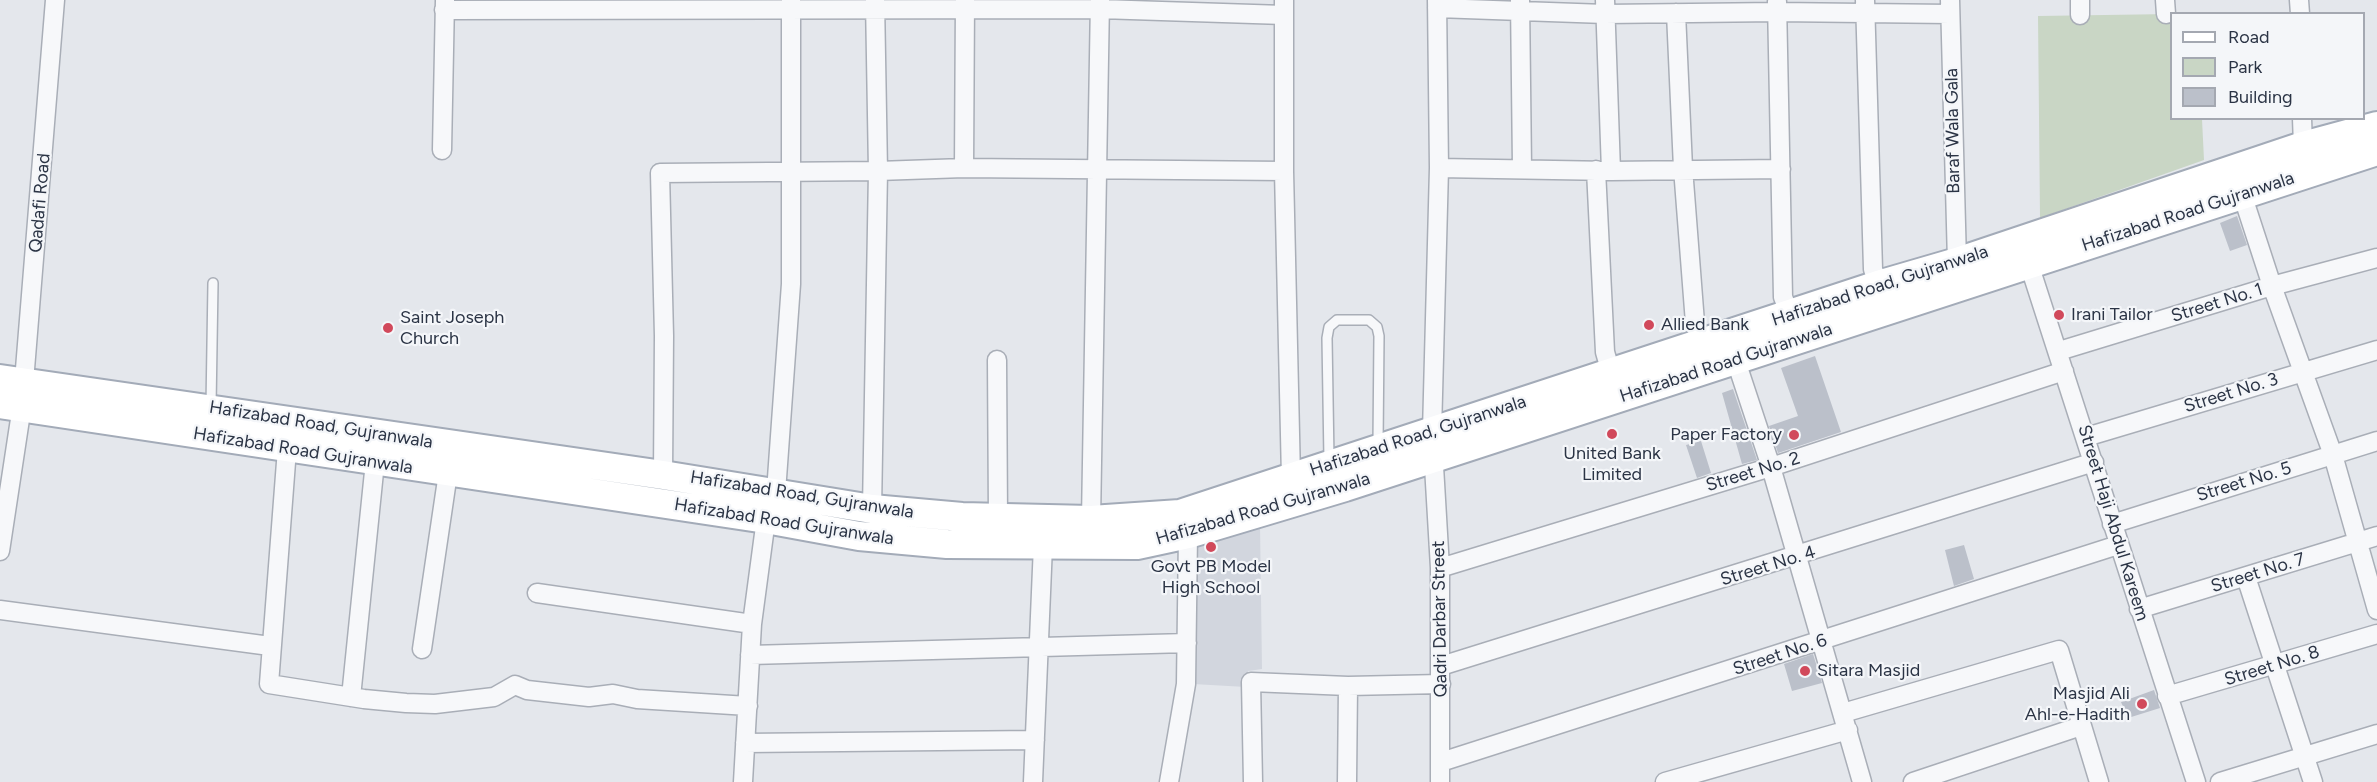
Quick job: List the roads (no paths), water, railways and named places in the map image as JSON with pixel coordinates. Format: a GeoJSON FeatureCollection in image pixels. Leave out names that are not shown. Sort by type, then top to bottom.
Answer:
{"type":"FeatureCollection","features":[{"type":"Feature","properties":{"kind":"main road","name":"Hafizabad Road, Gujranwala"},"geometry":{"type":"LineString","coordinates":[[12,393],[211,408],[663,474],[872,509],[998,518],[1091,520],[1179,514],[1378,450],[1433,444],[1611,373],[1878,285],[1957,262],[2302,132],[2377,126]]}},
{"type":"Feature","properties":{"kind":"main road","name":"Hafizabad Road Gujranwala"},"geometry":{"type":"LineString","coordinates":[[12,393],[287,449],[766,519],[859,536],[946,544],[1137,545],[1188,534],[1346,487],[1433,444],[1736,361],[2377,151]]}},
{"type":"Feature","properties":{"kind":"street","name":"Qadafi Road"},"geometry":{"type":"LineString","coordinates":[[0,551],[12,393],[55,0]]}},
{"type":"Feature","properties":{"kind":"street"},"geometry":{"type":"LineString","coordinates":[[776,492],[791,284],[791,4]]}},
{"type":"Feature","properties":{"kind":"street"},"geometry":{"type":"LineString","coordinates":[[872,509],[878,171],[875,4]]}},
{"type":"Feature","properties":{"kind":"street"},"geometry":{"type":"LineString","coordinates":[[964,168],[965,4]]}},
{"type":"Feature","properties":{"kind":"street"},"geometry":{"type":"LineString","coordinates":[[442,150],[445,5],[965,4],[1284,8],[1284,171],[1291,478]]}},
{"type":"Feature","properties":{"kind":"street"},"geometry":{"type":"LineString","coordinates":[[1437,4],[1686,8],[1950,7]]}},
{"type":"Feature","properties":{"kind":"street","name":"Qadri Darbar Street"},"geometry":{"type":"LineString","coordinates":[[1437,4],[1439,168],[1433,444],[1440,568],[1440,782]]}},
{"type":"Feature","properties":{"kind":"street"},"geometry":{"type":"LineString","coordinates":[[1091,520],[1099,169],[1100,5]]}},
{"type":"Feature","properties":{"kind":"street"},"geometry":{"type":"LineString","coordinates":[[1520,6],[1522,167]]}},
{"type":"Feature","properties":{"kind":"street"},"geometry":{"type":"LineString","coordinates":[[1777,6],[1783,297],[1790,315]]}},
{"type":"Feature","properties":{"kind":"street"},"geometry":{"type":"LineString","coordinates":[[1605,7],[1603,170],[1605,352],[1611,373]]}},
{"type":"Feature","properties":{"kind":"street"},"geometry":{"type":"LineString","coordinates":[[1865,7],[1873,269],[1878,285]]}},
{"type":"Feature","properties":{"kind":"street","name":"Baraf Wala Gala"},"geometry":{"type":"LineString","coordinates":[[1950,7],[1957,262]]}},
{"type":"Feature","properties":{"kind":"street"},"geometry":{"type":"LineString","coordinates":[[1686,8],[1683,168],[1695,323],[1701,344]]}},
{"type":"Feature","properties":{"kind":"street"},"geometry":{"type":"LineString","coordinates":[[663,474],[664,336],[660,173],[964,168],[1284,171]]}},
{"type":"Feature","properties":{"kind":"street"},"geometry":{"type":"LineString","coordinates":[[1439,168],[1781,169]]}},
{"type":"Feature","properties":{"kind":"street"},"geometry":{"type":"LineString","coordinates":[[2242,194],[2272,286],[2333,455],[2377,610]]}},
{"type":"Feature","properties":{"kind":"street","name":"Street No. 1"},"geometry":{"type":"LineString","coordinates":[[2059,351],[2272,286],[2377,258]]}},
{"type":"Feature","properties":{"kind":"street","name":"Street Haji Abdul Kareem"},"geometry":{"type":"LineString","coordinates":[[2029,264],[2059,351],[2118,545],[2196,782]]}},
{"type":"Feature","properties":{"kind":"street","name":"Street No. 3"},"geometry":{"type":"LineString","coordinates":[[2086,437],[2377,350]]}},
{"type":"Feature","properties":{"kind":"street"},"geometry":{"type":"LineString","coordinates":[[997,360],[998,518]]}},
{"type":"Feature","properties":{"kind":"street"},"geometry":{"type":"LineString","coordinates":[[1736,361],[1771,467],[1862,782]]}},
{"type":"Feature","properties":{"kind":"street","name":"Street No. 2"},"geometry":{"type":"LineString","coordinates":[[1440,568],[1771,467],[2064,371]]}},
{"type":"Feature","properties":{"kind":"street","name":"Street No. 5"},"geometry":{"type":"LineString","coordinates":[[2112,524],[2377,441]]}},
{"type":"Feature","properties":{"kind":"street"},"geometry":{"type":"LineString","coordinates":[[287,449],[270,646],[269,684],[351,697],[435,704],[494,697],[515,685],[527,690],[589,697],[613,694],[637,699],[748,706]]}},
{"type":"Feature","properties":{"kind":"street"},"geometry":{"type":"LineString","coordinates":[[351,697],[375,462]]}},
{"type":"Feature","properties":{"kind":"street","name":"Street No. 4"},"geometry":{"type":"LineString","coordinates":[[1441,666],[1797,557],[2094,462]]}},
{"type":"Feature","properties":{"kind":"street"},"geometry":{"type":"LineString","coordinates":[[422,649],[448,473]]}},
{"type":"Feature","properties":{"kind":"street"},"geometry":{"type":"LineString","coordinates":[[743,782],[752,624],[766,519]]}},
{"type":"Feature","properties":{"kind":"street"},"geometry":{"type":"LineString","coordinates":[[1169,782],[1186,684],[1188,534]]}},
{"type":"Feature","properties":{"kind":"street","name":"Street No. 7"},"geometry":{"type":"LineString","coordinates":[[2139,609],[2247,578],[2377,536]]}},
{"type":"Feature","properties":{"kind":"street"},"geometry":{"type":"LineString","coordinates":[[1033,782],[1043,545]]}},
{"type":"Feature","properties":{"kind":"street","name":"Street No. 6"},"geometry":{"type":"LineString","coordinates":[[1441,762],[1822,642],[2118,545]]}},
{"type":"Feature","properties":{"kind":"street"},"geometry":{"type":"LineString","coordinates":[[2247,578],[2273,667],[2313,782]]}},
{"type":"Feature","properties":{"kind":"street"},"geometry":{"type":"LineString","coordinates":[[537,593],[752,624]]}},
{"type":"Feature","properties":{"kind":"street"},"geometry":{"type":"LineString","coordinates":[[0,610],[270,646]]}},
{"type":"Feature","properties":{"kind":"street","name":"Street No. 8"},"geometry":{"type":"LineString","coordinates":[[2167,696],[2273,667],[2377,634]]}},
{"type":"Feature","properties":{"kind":"street"},"geometry":{"type":"LineString","coordinates":[[750,655],[1187,643]]}},
{"type":"Feature","properties":{"kind":"street"},"geometry":{"type":"LineString","coordinates":[[1665,782],[2059,650],[2099,782]]}},
{"type":"Feature","properties":{"kind":"street"},"geometry":{"type":"LineString","coordinates":[[1253,782],[1251,682],[1348,686],[1441,684]]}},
{"type":"Feature","properties":{"kind":"street"},"geometry":{"type":"LineString","coordinates":[[1347,782],[1348,686]]}},
{"type":"Feature","properties":{"kind":"street"},"geometry":{"type":"LineString","coordinates":[[1913,782],[2081,726]]}},
{"type":"Feature","properties":{"kind":"street"},"geometry":{"type":"LineString","coordinates":[[2220,782],[2377,734]]}},
{"type":"Feature","properties":{"kind":"street"},"geometry":{"type":"LineString","coordinates":[[745,743],[1035,740]]}},
{"type":"Feature","properties":{"kind":"lane"},"geometry":{"type":"LineString","coordinates":[[211,408],[213,283]]}},
{"type":"Feature","properties":{"kind":"lane"},"geometry":{"type":"LineString","coordinates":[[1329,466],[1327,338],[1329,327],[1337,320],[1369,320],[1377,327],[1379,336],[1378,450]]}},
{"type":"Feature","properties":{"kind":"place","name":"Irani Tailor"},"geometry":{"type":"Point","coordinates":[2059,315]}},
{"type":"Feature","properties":{"kind":"place","name":"Allied Bank"},"geometry":{"type":"Point","coordinates":[1649,325]}},
{"type":"Feature","properties":{"kind":"place","name":"Saint Joseph Church"},"geometry":{"type":"Point","coordinates":[388,328]}},
{"type":"Feature","properties":{"kind":"place","name":"United Bank Limited"},"geometry":{"type":"Point","coordinates":[1612,434]}},
{"type":"Feature","properties":{"kind":"place","name":"Paper Factory"},"geometry":{"type":"Point","coordinates":[1794,435]}},
{"type":"Feature","properties":{"kind":"place","name":"Govt PB Model High School"},"geometry":{"type":"Point","coordinates":[1211,547]}},
{"type":"Feature","properties":{"kind":"place","name":"Sitara Masjid"},"geometry":{"type":"Point","coordinates":[1805,671]}},
{"type":"Feature","properties":{"kind":"place","name":"Masjid Ali Ahl-e-Hadith"},"geometry":{"type":"Point","coordinates":[2142,704]}}]}
